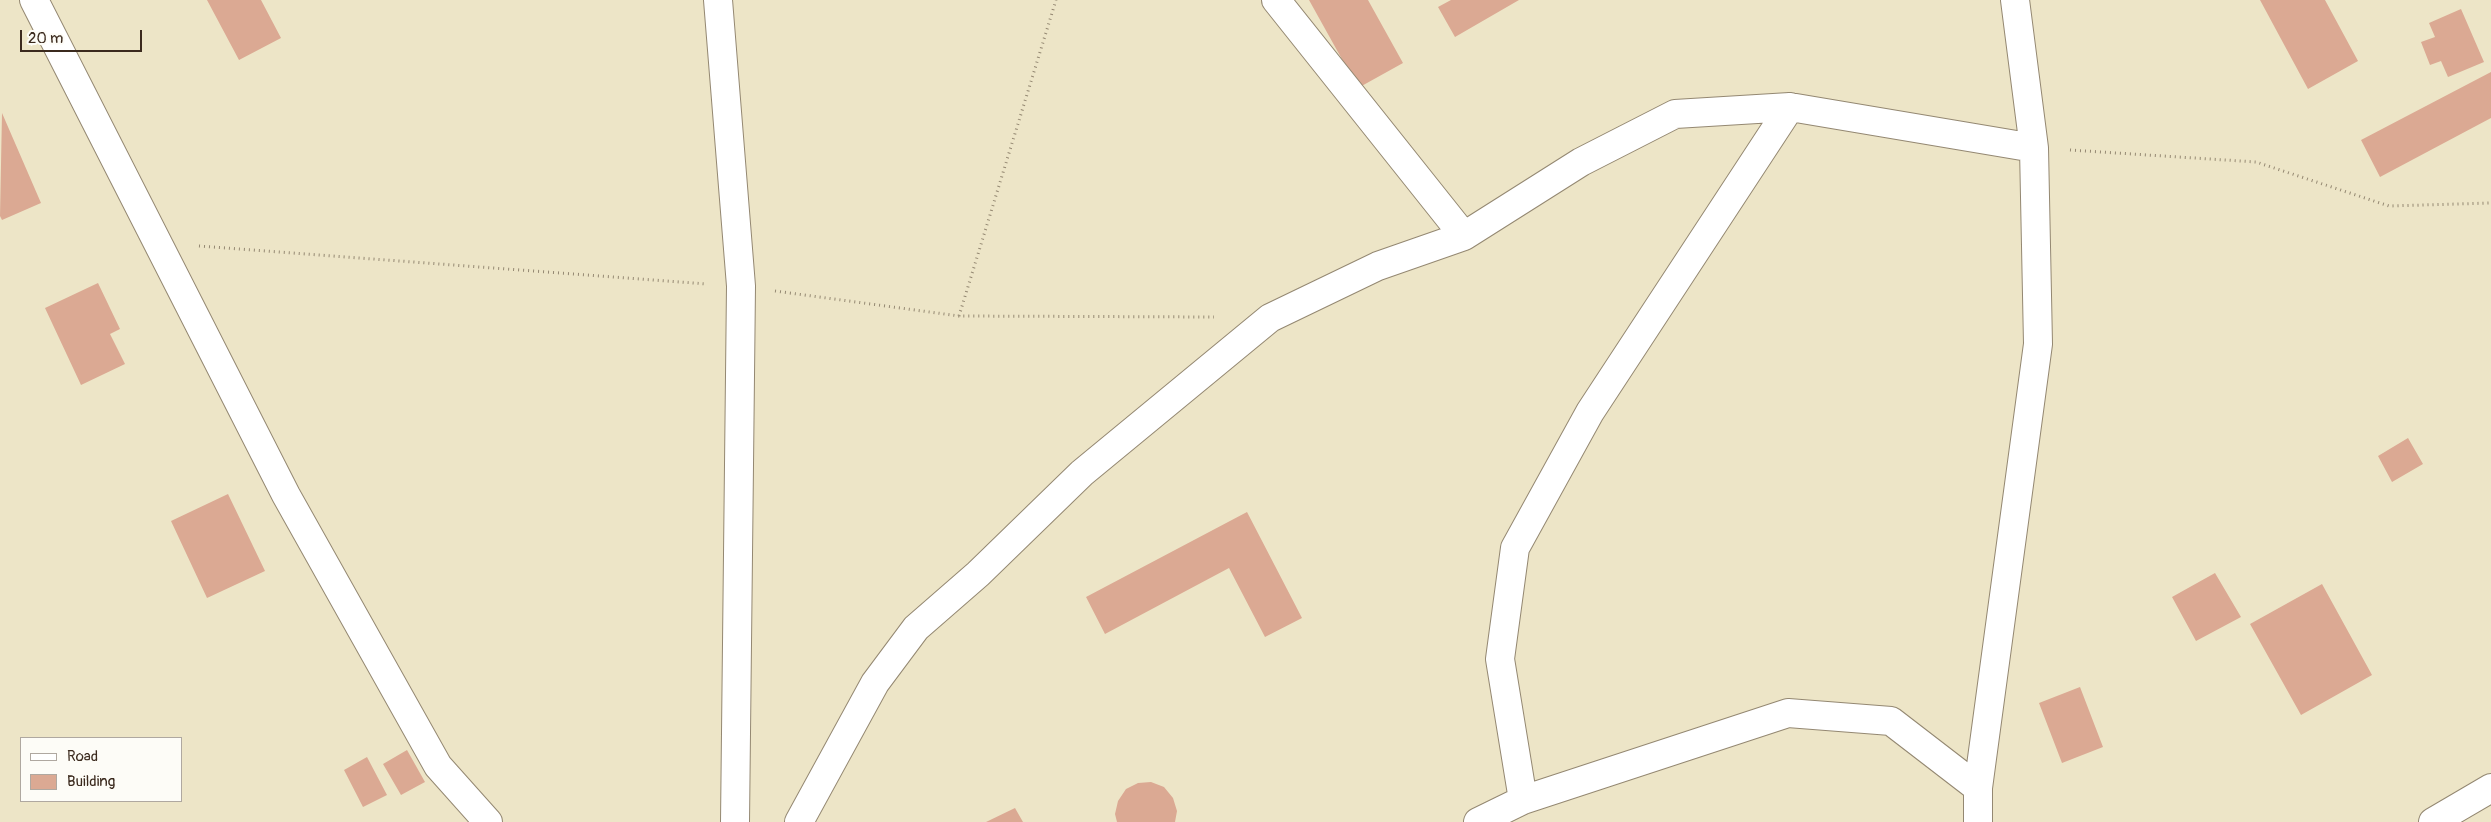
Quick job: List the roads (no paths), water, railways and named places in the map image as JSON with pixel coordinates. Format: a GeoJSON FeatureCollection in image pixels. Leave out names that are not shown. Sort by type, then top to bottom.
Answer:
{"type":"FeatureCollection","features":[{"type":"Feature","properties":{"kind":"street"},"geometry":{"type":"LineString","coordinates":[[34,0],[286,495],[438,766],[488,822]]}},
{"type":"Feature","properties":{"kind":"street"},"geometry":{"type":"LineString","coordinates":[[718,0],[741,286],[735,822]]}},
{"type":"Feature","properties":{"kind":"street"},"geometry":{"type":"LineString","coordinates":[[1276,0],[1464,236]]}},
{"type":"Feature","properties":{"kind":"street"},"geometry":{"type":"LineString","coordinates":[[1978,822],[1978,788],[2038,344],[2034,148],[2015,0]]}},
{"type":"Feature","properties":{"kind":"street"},"geometry":{"type":"LineString","coordinates":[[1524,800],[1500,659],[1515,548],[1590,412],[1790,107]]}},
{"type":"Feature","properties":{"kind":"street"},"geometry":{"type":"LineString","coordinates":[[799,822],[875,683],[916,628],[978,574],[1082,473],[1270,318],[1378,266],[1464,236],[1581,162],[1674,114],[1790,107],[2034,148]]}},
{"type":"Feature","properties":{"kind":"street"},"geometry":{"type":"LineString","coordinates":[[1478,822],[1524,800],[1788,712],[1891,721],[1978,788]]}},
{"type":"Feature","properties":{"kind":"street"},"geometry":{"type":"LineString","coordinates":[[2433,822],[2491,788]]}}]}
